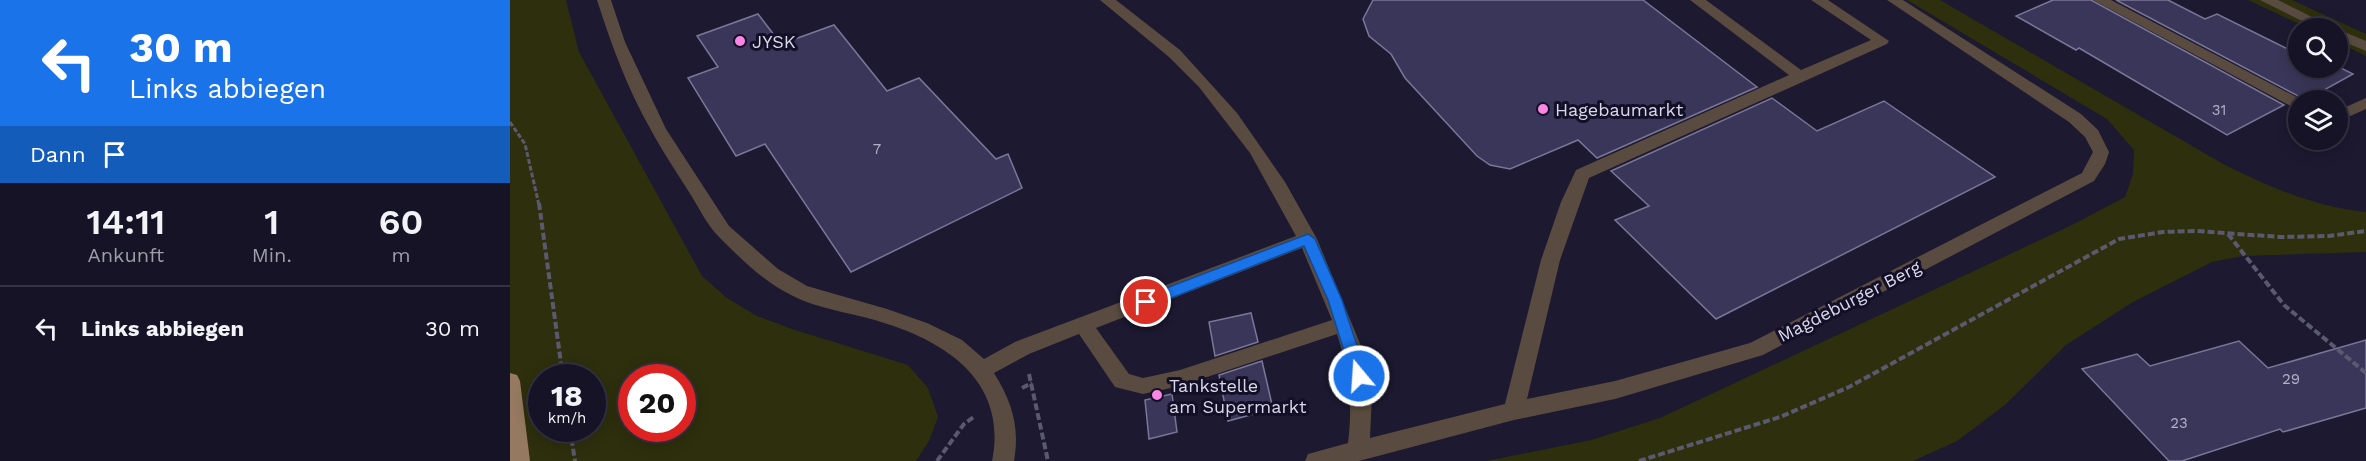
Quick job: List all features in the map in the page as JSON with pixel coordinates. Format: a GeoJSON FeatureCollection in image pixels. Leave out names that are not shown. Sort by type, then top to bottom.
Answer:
{"type":"FeatureCollection","features":[{"type":"Feature","properties":{"kind":"main road"},"geometry":{"type":"LineString","coordinates":[[510,381],[519,461]]}},
{"type":"Feature","properties":{"kind":"street"},"geometry":{"type":"LineString","coordinates":[[604,0],[618,42],[658,129],[723,231],[771,274],[801,292],[920,328],[955,346],[982,370],[999,399],[1007,440],[1003,461]]}},
{"type":"Feature","properties":{"kind":"street"},"geometry":{"type":"LineString","coordinates":[[1107,0],[1152,32],[1187,63],[1220,99],[1251,139],[1281,187],[1308,239],[1335,300],[1359,376],[1362,417],[1358,452]]}},
{"type":"Feature","properties":{"kind":"street"},"geometry":{"type":"LineString","coordinates":[[1697,0],[1800,76]]}},
{"type":"Feature","properties":{"kind":"street"},"geometry":{"type":"LineString","coordinates":[[1514,411],[1552,255],[1565,214],[1582,174],[1882,41],[1818,0]]}},
{"type":"Feature","properties":{"kind":"street","name":"Magdeburger Berg"},"geometry":{"type":"LineString","coordinates":[[1316,461],[1514,411],[1615,390],[1756,349],[2088,177],[2097,164],[2101,152],[2092,134],[2075,118],[1894,0]]}},
{"type":"Feature","properties":{"kind":"street"},"geometry":{"type":"LineString","coordinates":[[2100,0],[2288,100]]}},
{"type":"Feature","properties":{"kind":"street"},"geometry":{"type":"LineString","coordinates":[[2267,0],[2306,18]]}},
{"type":"Feature","properties":{"kind":"street"},"geometry":{"type":"LineString","coordinates":[[2348,38],[2366,46]]}},
{"type":"Feature","properties":{"kind":"street"},"geometry":{"type":"LineString","coordinates":[[2348,112],[2366,103]]}},
{"type":"Feature","properties":{"kind":"street"},"geometry":{"type":"LineString","coordinates":[[982,370],[1022,348],[1308,239]]}},
{"type":"Feature","properties":{"kind":"street"},"geometry":{"type":"LineString","coordinates":[[1083,326],[1122,381],[1143,386],[1180,378],[1343,324]]}},
{"type":"Feature","properties":{"kind":"path"},"geometry":{"type":"LineString","coordinates":[[510,122],[525,144],[537,187],[561,364]]}},
{"type":"Feature","properties":{"kind":"path"},"geometry":{"type":"LineString","coordinates":[[1639,461],[1707,442],[1780,417],[1849,387],[2119,239],[2163,232],[2280,237],[2329,236],[2366,231]]}},
{"type":"Feature","properties":{"kind":"path"},"geometry":{"type":"LineString","coordinates":[[2227,233],[2284,305],[2366,372]]}},
{"type":"Feature","properties":{"kind":"path"},"geometry":{"type":"LineString","coordinates":[[1022,348],[1032,383],[1048,461]]}},
{"type":"Feature","properties":{"kind":"path"},"geometry":{"type":"LineString","coordinates":[[572,442],[575,461]]}},
{"type":"Feature","properties":{"kind":"shaded area"},"geometry":{"type":"Polygon","coordinates":[[[510,0],[566,0],[579,52],[702,276],[727,298],[757,316],[908,365],[928,388],[938,417],[929,441],[916,461],[510,461],[510,0]]]}},
{"type":"Feature","properties":{"kind":"shaded area"},"geometry":{"type":"Polygon","coordinates":[[[1907,0],[1940,0],[2242,173],[2311,201],[2366,212],[2366,252],[2243,256],[2212,262],[2133,302],[2066,345],[2005,405],[1957,441],[1913,461],[1486,461],[1591,440],[1660,418],[2070,226],[2125,197],[2133,174],[2134,150],[2107,119],[1907,0]]]}},
{"type":"Feature","properties":{"kind":"shaded area"},"geometry":{"type":"Polygon","coordinates":[[[2248,0],[2292,0],[2331,18],[2288,19],[2248,0]]]}},
{"type":"Feature","properties":{"kind":"shaded area"},"geometry":{"type":"Polygon","coordinates":[[[2348,26],[2366,34],[2366,56],[2348,47],[2348,26]]]}},
{"type":"Feature","properties":{"kind":"building","name":"Hagebaumarkt"},"geometry":{"type":"Polygon","coordinates":[[[1373,0],[1643,0],[1757,87],[1597,158],[1578,140],[1510,169],[1490,165],[1477,156],[1405,78],[1391,54],[1369,36],[1363,19],[1373,0]]]}},
{"type":"Feature","properties":{"kind":"building"},"geometry":{"type":"Polygon","coordinates":[[[2053,0],[2091,0],[2284,105],[2227,135],[2079,48],[2076,50],[2016,16],[2053,0]]]}},
{"type":"Feature","properties":{"kind":"building"},"geometry":{"type":"Polygon","coordinates":[[[2116,0],[2168,0],[2205,19],[2217,14],[2288,49],[2288,78],[2346,78],[2324,90],[2288,91],[2116,0]]]}},
{"type":"Feature","properties":{"kind":"building"},"geometry":{"type":"Polygon","coordinates":[[[758,14],[781,44],[834,25],[887,91],[919,78],[996,159],[1008,154],[1022,188],[851,272],[765,144],[736,156],[688,78],[718,67],[697,36],[758,14]]]}},
{"type":"Feature","properties":{"kind":"building"},"geometry":{"type":"Polygon","coordinates":[[[1772,98],[1817,131],[1884,101],[1995,177],[1716,319],[1615,220],[1649,206],[1611,171],[1772,98]]]}},
{"type":"Feature","properties":{"kind":"building"},"geometry":{"type":"Polygon","coordinates":[[[1251,313],[1258,342],[1215,356],[1209,322],[1251,313]]]}},
{"type":"Feature","properties":{"kind":"building"},"geometry":{"type":"Polygon","coordinates":[[[2366,340],[2366,408],[2283,432],[2280,429],[2182,461],[2169,461],[2082,369],[2137,354],[2150,366],[2239,341],[2268,368],[2366,340]]]}},
{"type":"Feature","properties":{"kind":"building"},"geometry":{"type":"Polygon","coordinates":[[[1262,361],[1273,409],[1228,421],[1219,375],[1262,361]]]}},
{"type":"Feature","properties":{"kind":"building"},"geometry":{"type":"Polygon","coordinates":[[[1172,394],[1177,432],[1149,439],[1145,400],[1172,394]]]}},
{"type":"Feature","properties":{"kind":"place","name":"JYSK"},"geometry":{"type":"Point","coordinates":[740,41]}},
{"type":"Feature","properties":{"kind":"place","name":"Hagebaumarkt"},"geometry":{"type":"Point","coordinates":[1543,109]}},
{"type":"Feature","properties":{"kind":"place","name":"Tankstelle am Supermarkt"},"geometry":{"type":"Point","coordinates":[1157,395]}},
{"type":"Feature","properties":{"kind":"route"},"geometry":{"type":"LineString","coordinates":[[1146,302],[1308,239],[1335,300],[1359,376]]}}]}
